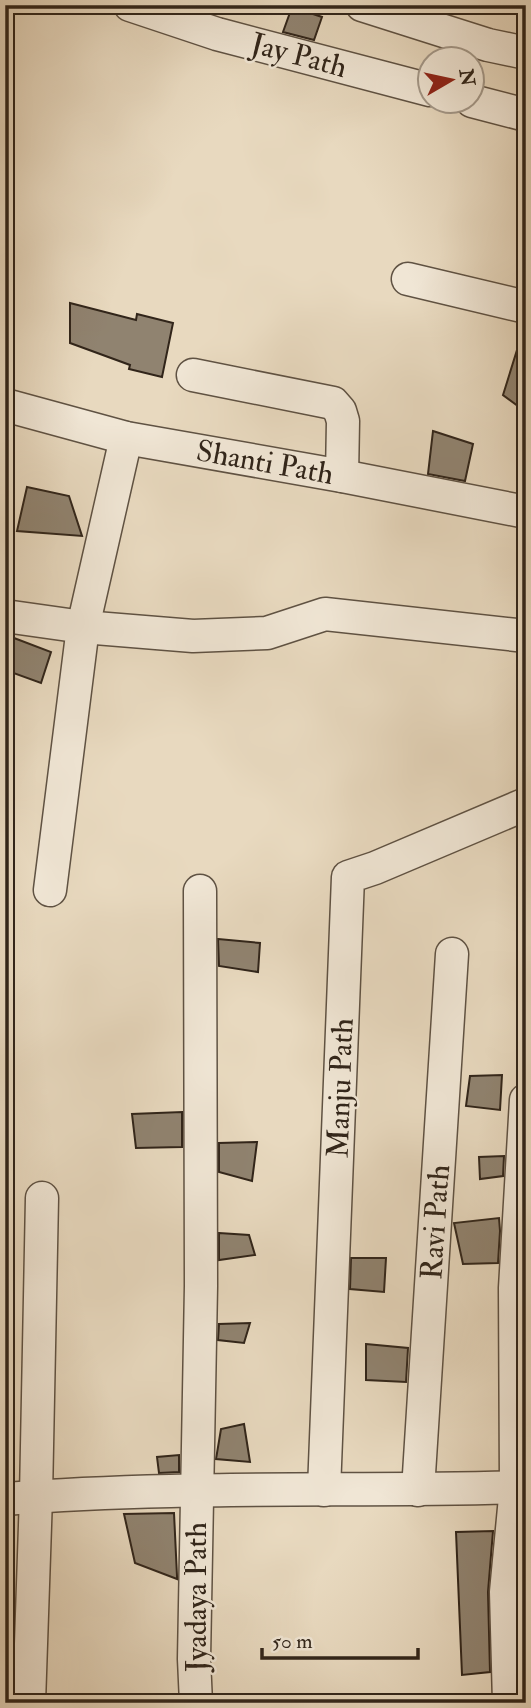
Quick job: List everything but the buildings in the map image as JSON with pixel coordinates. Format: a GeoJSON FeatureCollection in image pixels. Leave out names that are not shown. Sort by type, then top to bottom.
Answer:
{"type":"FeatureCollection","features":[{"type":"Feature","properties":{"kind":"street","name":"Jay Path"},"geometry":{"type":"LineString","coordinates":[[130,5],[217,34],[416,87]]}},
{"type":"Feature","properties":{"kind":"street"},"geometry":{"type":"LineString","coordinates":[[362,5],[488,45],[526,53]]}},
{"type":"Feature","properties":{"kind":"street"},"geometry":{"type":"LineString","coordinates":[[486,105],[526,115]]}},
{"type":"Feature","properties":{"kind":"street"},"geometry":{"type":"LineString","coordinates":[[408,279],[526,307]]}},
{"type":"Feature","properties":{"kind":"street"},"geometry":{"type":"LineString","coordinates":[[192,375],[333,403],[340,411],[343,421],[342,476]]}},
{"type":"Feature","properties":{"kind":"street","name":"Shanti Path"},"geometry":{"type":"LineString","coordinates":[[5,405],[126,438],[526,512]]}},
{"type":"Feature","properties":{"kind":"street"},"geometry":{"type":"LineString","coordinates":[[50,890],[83,627],[126,438]]}},
{"type":"Feature","properties":{"kind":"street"},"geometry":{"type":"LineString","coordinates":[[5,616],[125,632],[193,636],[267,633],[325,614],[526,636]]}},
{"type":"Feature","properties":{"kind":"street","name":"Manju Path"},"geometry":{"type":"LineString","coordinates":[[324,1490],[348,877],[526,804]]}},
{"type":"Feature","properties":{"kind":"street","name":"Jyadaya Path"},"geometry":{"type":"LineString","coordinates":[[196,1703],[194,1659],[201,1286],[200,891]]}},
{"type":"Feature","properties":{"kind":"street","name":"Ravi Path"},"geometry":{"type":"LineString","coordinates":[[418,1489],[452,954]]}},
{"type":"Feature","properties":{"kind":"street"},"geometry":{"type":"LineString","coordinates":[[509,1703],[506,1592],[521,1487],[515,1288],[526,1100]]}},
{"type":"Feature","properties":{"kind":"street"},"geometry":{"type":"LineString","coordinates":[[29,1703],[42,1198]]}},
{"type":"Feature","properties":{"kind":"street"},"geometry":{"type":"LineString","coordinates":[[5,1499],[197,1491],[521,1487]]}}]}
